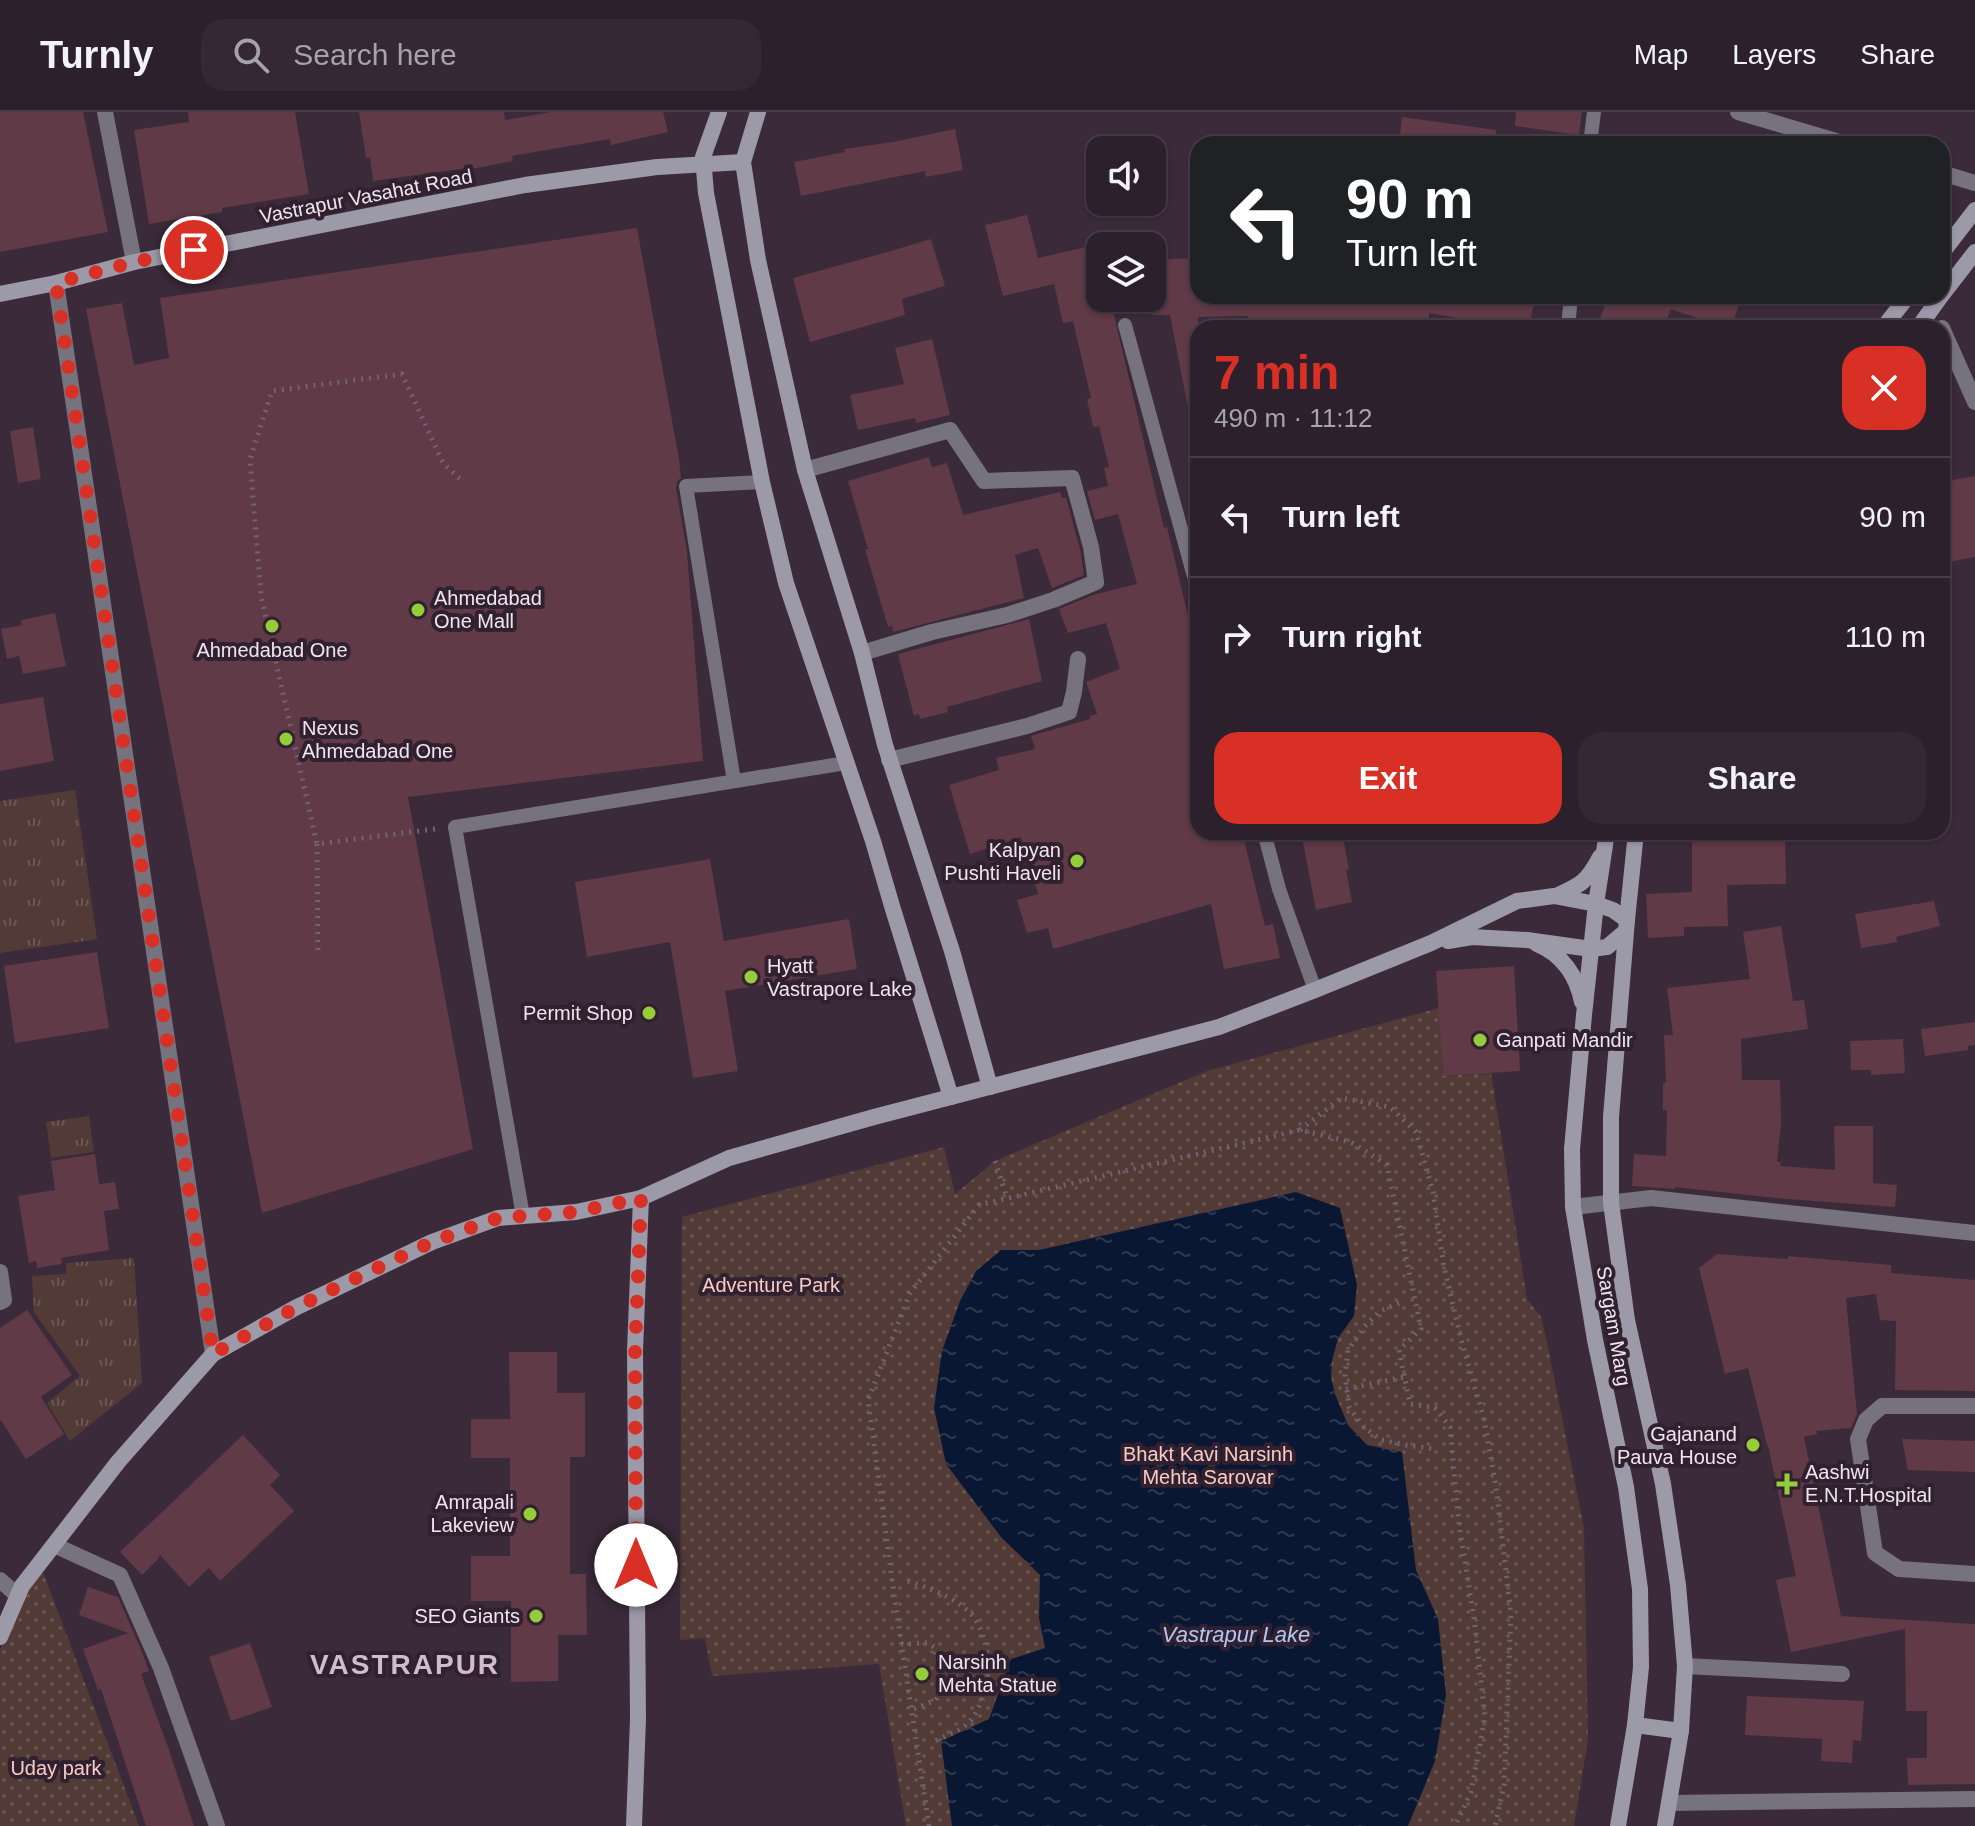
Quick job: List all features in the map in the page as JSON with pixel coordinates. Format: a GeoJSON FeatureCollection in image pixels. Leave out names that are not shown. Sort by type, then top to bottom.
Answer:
{"type":"FeatureCollection","features":[{"type":"Feature","properties":{"kind":"street"},"geometry":{"type":"LineString","coordinates":[[105,112],[134,262]]}},
{"type":"Feature","properties":{"kind":"street"},"geometry":{"type":"LineString","coordinates":[[719,112],[703,157],[712,224],[762,482],[786,583],[873,841],[951,1097]]}},
{"type":"Feature","properties":{"kind":"street"},"geometry":{"type":"LineString","coordinates":[[758,112],[743,162],[758,260],[805,470],[862,653],[889,760],[952,951],[990,1087]]}},
{"type":"Feature","properties":{"kind":"street"},"geometry":{"type":"LineString","coordinates":[[1738,112],[1819,136]]}},
{"type":"Feature","properties":{"kind":"street","name":"Vastrapur Vasahat Road"},"geometry":{"type":"LineString","coordinates":[[0,294],[134,262],[525,185],[657,167],[743,162]]}},
{"type":"Feature","properties":{"kind":"street"},"geometry":{"type":"LineString","coordinates":[[1950,175],[1975,183]]}},
{"type":"Feature","properties":{"kind":"street"},"geometry":{"type":"LineString","coordinates":[[1950,243],[1975,210]]}},
{"type":"Feature","properties":{"kind":"street"},"geometry":{"type":"LineString","coordinates":[[1950,285],[1975,252]]}},
{"type":"Feature","properties":{"kind":"street"},"geometry":{"type":"LineString","coordinates":[[56,283],[213,1354]]}},
{"type":"Feature","properties":{"kind":"street"},"geometry":{"type":"LineString","coordinates":[[1889,320],[1902,304]]}},
{"type":"Feature","properties":{"kind":"street"},"geometry":{"type":"LineString","coordinates":[[1950,346],[1975,402]]}},
{"type":"Feature","properties":{"kind":"street"},"geometry":{"type":"LineString","coordinates":[[805,470],[950,430],[984,481],[1072,478],[1091,547],[1096,582],[1007,615],[932,632],[862,653]]}},
{"type":"Feature","properties":{"kind":"street"},"geometry":{"type":"LineString","coordinates":[[889,760],[1027,726],[1069,712],[1078,659]]}},
{"type":"Feature","properties":{"kind":"street","name":"Sargam Marg"},"geometry":{"type":"LineString","coordinates":[[1606,840],[1591,949],[1572,1149],[1573,1207],[1595,1340],[1626,1487],[1640,1589],[1641,1667],[1618,1826]]}},
{"type":"Feature","properties":{"kind":"street","name":"Sargam Marg"},"geometry":{"type":"LineString","coordinates":[[1635,840],[1611,1117],[1611,1203],[1627,1320],[1663,1484],[1678,1585],[1685,1666],[1681,1731],[1665,1826]]}},
{"type":"Feature","properties":{"kind":"street"},"geometry":{"type":"LineString","coordinates":[[0,1637],[22,1586],[118,1462],[213,1354],[295,1308],[432,1242],[498,1218],[576,1212],[641,1198],[729,1158],[1219,1027],[1431,943],[1517,901],[1554,896],[1574,888],[1590,875],[1604,850]]}},
{"type":"Feature","properties":{"kind":"street"},"geometry":{"type":"LineString","coordinates":[[1431,943],[1472,937],[1527,940],[1591,949],[1607,947],[1626,926],[1613,910],[1554,896]]}},
{"type":"Feature","properties":{"kind":"street"},"geometry":{"type":"LineString","coordinates":[[1527,940],[1549,949],[1565,963],[1579,985],[1584,1015]]}},
{"type":"Feature","properties":{"kind":"street"},"geometry":{"type":"LineString","coordinates":[[634,1826],[638,1719],[635,1351],[641,1198]]}},
{"type":"Feature","properties":{"kind":"street"},"geometry":{"type":"LineString","coordinates":[[1573,1207],[1651,1198],[1975,1233]]}},
{"type":"Feature","properties":{"kind":"street"},"geometry":{"type":"LineString","coordinates":[[0,1272],[4,1300],[0,1302]]}},
{"type":"Feature","properties":{"kind":"street"},"geometry":{"type":"LineString","coordinates":[[1975,1406],[1882,1406],[1866,1420],[1858,1439],[1875,1553],[1899,1569],[1975,1574]]}},
{"type":"Feature","properties":{"kind":"street"},"geometry":{"type":"LineString","coordinates":[[54,1545],[120,1575],[161,1668],[217,1826]]}},
{"type":"Feature","properties":{"kind":"street"},"geometry":{"type":"LineString","coordinates":[[0,1580],[18,1596]]}},
{"type":"Feature","properties":{"kind":"street"},"geometry":{"type":"LineString","coordinates":[[1685,1666],[1842,1674]]}},
{"type":"Feature","properties":{"kind":"street"},"geometry":{"type":"LineString","coordinates":[[1635,1725],[1681,1731]]}},
{"type":"Feature","properties":{"kind":"street"},"geometry":{"type":"LineString","coordinates":[[1669,1803],[1975,1799]]}},
{"type":"Feature","properties":{"kind":"lane"},"geometry":{"type":"LineString","coordinates":[[1591,136],[1594,112]]}},
{"type":"Feature","properties":{"kind":"lane"},"geometry":{"type":"LineString","coordinates":[[1125,325],[1190,562]]}},
{"type":"Feature","properties":{"kind":"lane"},"geometry":{"type":"LineString","coordinates":[[734,781],[686,486],[762,482]]}},
{"type":"Feature","properties":{"kind":"lane"},"geometry":{"type":"LineString","coordinates":[[523,1216],[455,827],[846,763]]}},
{"type":"Feature","properties":{"kind":"lane"},"geometry":{"type":"LineString","coordinates":[[1266,840],[1279,889],[1315,990]]}},
{"type":"Feature","properties":{"kind":"path"},"geometry":{"type":"LineString","coordinates":[[318,955],[317,844],[261,596],[250,459],[272,391],[402,374],[443,463],[460,479]]}},
{"type":"Feature","properties":{"kind":"path"},"geometry":{"type":"LineString","coordinates":[[317,844],[455,827]]}},
{"type":"Feature","properties":{"kind":"path"},"geometry":{"type":"LineString","coordinates":[[929,1826],[868,1400],[910,1293],[979,1205],[1300,1130],[1341,1098],[1390,1107],[1416,1132],[1433,1192],[1462,1343],[1484,1419],[1496,1486],[1511,1615],[1504,1785],[1495,1826]]}},
{"type":"Feature","properties":{"kind":"path"},"geometry":{"type":"LineString","coordinates":[[1300,1130],[1351,1142],[1387,1165],[1421,1329],[1399,1350],[1410,1404],[1435,1408],[1450,1427],[1459,1525],[1485,1717],[1471,1792],[1455,1826]]}},
{"type":"Feature","properties":{"kind":"path"},"geometry":{"type":"LineString","coordinates":[[995,1161],[1007,1198]]}},
{"type":"Feature","properties":{"kind":"path"},"geometry":{"type":"LineString","coordinates":[[1399,1303],[1380,1311],[1348,1350],[1345,1375],[1349,1407],[1364,1427],[1381,1440],[1435,1449]]}},
{"type":"Feature","properties":{"kind":"path"},"geometry":{"type":"LineString","coordinates":[[1346,1389],[1405,1377]]}},
{"type":"Feature","properties":{"kind":"path"},"geometry":{"type":"LineString","coordinates":[[908,1581],[943,1595],[970,1613],[980,1629],[989,1671],[984,1697],[970,1722],[933,1742]]}},
{"type":"Feature","properties":{"kind":"path"},"geometry":{"type":"LineString","coordinates":[[901,1644],[928,1643],[935,1648],[943,1688],[936,1700],[911,1710]]}},
{"type":"Feature","properties":{"kind":"path"},"geometry":{"type":"LineString","coordinates":[[939,1669],[987,1659]]}},
{"type":"Feature","properties":{"kind":"green space"},"geometry":{"type":"Polygon","coordinates":[[[75,790],[97,939],[0,953],[0,801],[75,790]]]}},
{"type":"Feature","properties":{"kind":"green space","name":"Bhakt Kavi Narsinh Mehta Sarovar"},"geometry":{"type":"Polygon","coordinates":[[[1439,1008],[1443,1076],[1491,1073],[1527,1299],[1541,1317],[1584,1528],[1588,1739],[1574,1826],[906,1826],[879,1664],[712,1676],[705,1638],[680,1640],[682,1217],[944,1147],[955,1194],[995,1161],[1207,1071],[1439,1008]]]}},
{"type":"Feature","properties":{"kind":"green space"},"geometry":{"type":"Polygon","coordinates":[[[89,1116],[94,1152],[51,1158],[46,1122],[89,1116]]]}},
{"type":"Feature","properties":{"kind":"green space"},"geometry":{"type":"Polygon","coordinates":[[[134,1258],[142,1383],[70,1441],[47,1403],[80,1376],[34,1312],[32,1276],[66,1274],[66,1263],[134,1258]]]}},
{"type":"Feature","properties":{"kind":"green space","name":"Uday park"},"geometry":{"type":"Polygon","coordinates":[[[41,1567],[139,1826],[0,1826],[0,1650],[26,1586],[41,1567]]]}},
{"type":"Feature","properties":{"kind":"water","name":"Vastrapur Lake"},"geometry":{"type":"Polygon","coordinates":[[[1296,1192],[1340,1208],[1357,1285],[1354,1316],[1338,1338],[1332,1361],[1331,1377],[1335,1394],[1348,1425],[1367,1445],[1402,1452],[1416,1570],[1438,1619],[1446,1695],[1435,1761],[1408,1826],[952,1826],[941,1741],[989,1719],[1011,1659],[1045,1648],[1039,1618],[1040,1575],[1001,1537],[946,1464],[934,1408],[942,1351],[960,1301],[976,1271],[1001,1250],[1039,1250],[1296,1192]]]}},
{"type":"Feature","properties":{"kind":"building"},"geometry":{"type":"Polygon","coordinates":[[[0,112],[83,112],[108,232],[0,252],[0,112]]]}},
{"type":"Feature","properties":{"kind":"building"},"geometry":{"type":"Polygon","coordinates":[[[188,112],[295,112],[309,194],[149,224],[134,130],[189,122],[188,112]]]}},
{"type":"Feature","properties":{"kind":"building"},"geometry":{"type":"Polygon","coordinates":[[[359,112],[504,112],[505,120],[551,112],[663,112],[668,132],[611,145],[610,139],[512,156],[513,161],[467,170],[373,181],[359,112]]]}},
{"type":"Feature","properties":{"kind":"building"},"geometry":{"type":"Polygon","coordinates":[[[1516,112],[1582,112],[1579,135],[1515,126],[1516,112]]]}},
{"type":"Feature","properties":{"kind":"building"},"geometry":{"type":"Polygon","coordinates":[[[1402,117],[1496,130],[1496,136],[1400,136],[1402,117]]]}},
{"type":"Feature","properties":{"kind":"building"},"geometry":{"type":"Polygon","coordinates":[[[955,129],[963,170],[926,177],[925,171],[801,196],[794,162],[845,152],[844,149],[955,129]]]}},
{"type":"Feature","properties":{"kind":"building"},"geometry":{"type":"Polygon","coordinates":[[[1027,215],[1038,258],[1086,247],[1086,312],[1113,312],[1190,624],[1190,840],[1244,840],[1265,926],[1273,924],[1280,958],[1224,969],[1211,904],[1053,949],[1048,928],[1027,933],[1017,900],[1038,894],[1021,837],[970,854],[949,785],[999,770],[996,758],[1035,749],[1031,736],[1090,719],[1090,716],[1097,714],[1086,682],[1120,669],[1106,623],[1068,633],[1059,609],[1093,595],[1137,584],[1118,514],[1095,520],[1087,491],[1108,486],[1104,468],[1109,467],[1099,426],[1093,427],[1087,399],[1091,398],[1073,321],[1063,323],[1054,284],[1003,296],[985,225],[1027,215]]]}},
{"type":"Feature","properties":{"kind":"building","name":"Nexus Ahmedabad One"},"geometry":{"type":"Polygon","coordinates":[[[637,228],[679,459],[681,478],[676,488],[687,552],[703,761],[408,797],[473,1149],[262,1213],[86,309],[122,303],[134,365],[169,358],[160,298],[637,228]]]}},
{"type":"Feature","properties":{"kind":"building"},"geometry":{"type":"Polygon","coordinates":[[[931,239],[945,286],[902,299],[905,315],[810,342],[793,278],[931,239]]]}},
{"type":"Feature","properties":{"kind":"building"},"geometry":{"type":"Polygon","coordinates":[[[1190,258],[1190,304],[1534,304],[1530,320],[1468,320],[1429,313],[1429,320],[1198,317],[1198,320],[1190,320],[1190,402],[1187,403],[1170,315],[1152,315],[1152,312],[1166,312],[1166,259],[1190,258]]]}},
{"type":"Feature","properties":{"kind":"building"},"geometry":{"type":"Polygon","coordinates":[[[1606,304],[1739,304],[1734,320],[1702,320],[1671,309],[1666,320],[1599,320],[1606,304]]]}},
{"type":"Feature","properties":{"kind":"building"},"geometry":{"type":"Polygon","coordinates":[[[932,339],[950,415],[916,423],[915,418],[858,430],[850,395],[904,384],[895,348],[932,339]]]}},
{"type":"Feature","properties":{"kind":"building"},"geometry":{"type":"Polygon","coordinates":[[[33,427],[41,479],[18,483],[10,431],[33,427]]]}},
{"type":"Feature","properties":{"kind":"building"},"geometry":{"type":"Polygon","coordinates":[[[929,457],[932,467],[947,463],[963,515],[1060,492],[1062,498],[1066,497],[1084,575],[1052,588],[1038,548],[1015,555],[1024,598],[893,632],[892,626],[888,627],[848,481],[929,457]]]}},
{"type":"Feature","properties":{"kind":"building"},"geometry":{"type":"Polygon","coordinates":[[[1975,476],[1975,557],[1950,562],[1950,481],[1975,476]]]}},
{"type":"Feature","properties":{"kind":"building"},"geometry":{"type":"Polygon","coordinates":[[[55,613],[66,666],[23,674],[19,656],[7,659],[1,629],[22,625],[21,620],[55,613]]]}},
{"type":"Feature","properties":{"kind":"building"},"geometry":{"type":"Polygon","coordinates":[[[1029,619],[1042,681],[947,707],[948,712],[920,719],[919,714],[914,716],[898,654],[1029,619]]]}},
{"type":"Feature","properties":{"kind":"building"},"geometry":{"type":"Polygon","coordinates":[[[43,697],[54,761],[0,771],[0,704],[43,697]]]}},
{"type":"Feature","properties":{"kind":"building"},"geometry":{"type":"Polygon","coordinates":[[[1303,840],[1344,840],[1352,902],[1316,910],[1303,840]]]}},
{"type":"Feature","properties":{"kind":"building"},"geometry":{"type":"Polygon","coordinates":[[[1692,840],[1785,840],[1786,884],[1727,885],[1728,926],[1684,927],[1684,936],[1648,938],[1646,894],[1692,892],[1692,840]]]}},
{"type":"Feature","properties":{"kind":"building"},"geometry":{"type":"Polygon","coordinates":[[[710,859],[724,941],[849,919],[857,969],[725,991],[738,1071],[693,1078],[670,942],[587,957],[575,882],[710,859]]]}},
{"type":"Feature","properties":{"kind":"building"},"geometry":{"type":"Polygon","coordinates":[[[1934,901],[1940,926],[1896,937],[1897,942],[1861,948],[1855,914],[1934,901]]]}},
{"type":"Feature","properties":{"kind":"building"},"geometry":{"type":"Polygon","coordinates":[[[1781,926],[1793,1001],[1804,1000],[1808,1029],[1741,1039],[1742,1080],[1780,1080],[1781,1125],[1777,1162],[1781,1162],[1780,1166],[1835,1170],[1834,1126],[1873,1126],[1873,1183],[1897,1185],[1895,1207],[1675,1187],[1632,1186],[1634,1154],[1666,1156],[1664,1035],[1673,1035],[1667,988],[1750,979],[1743,932],[1781,926]]]}},
{"type":"Feature","properties":{"kind":"building"},"geometry":{"type":"Polygon","coordinates":[[[97,952],[109,1028],[15,1043],[4,966],[97,952]]]}},
{"type":"Feature","properties":{"kind":"building","name":"Ganpati Mandir"},"geometry":{"type":"Polygon","coordinates":[[[1514,966],[1520,1071],[1443,1076],[1436,971],[1514,966]]]}},
{"type":"Feature","properties":{"kind":"building"},"geometry":{"type":"Polygon","coordinates":[[[1975,1022],[1975,1045],[1968,1046],[1968,1050],[1925,1056],[1921,1029],[1975,1022]]]}},
{"type":"Feature","properties":{"kind":"building"},"geometry":{"type":"Polygon","coordinates":[[[1903,1039],[1905,1073],[1871,1075],[1871,1070],[1851,1070],[1850,1041],[1903,1039]]]}},
{"type":"Feature","properties":{"kind":"building"},"geometry":{"type":"Polygon","coordinates":[[[95,1154],[99,1184],[115,1182],[119,1209],[104,1211],[109,1250],[61,1258],[62,1264],[37,1268],[36,1261],[29,1263],[18,1196],[55,1190],[51,1161],[95,1154]]]}},
{"type":"Feature","properties":{"kind":"building"},"geometry":{"type":"Polygon","coordinates":[[[1717,1254],[1788,1259],[1788,1256],[1891,1265],[1891,1273],[1975,1280],[1975,1391],[1895,1390],[1896,1321],[1880,1320],[1876,1294],[1846,1298],[1857,1414],[1851,1428],[1816,1431],[1817,1434],[1804,1437],[1841,1616],[1975,1624],[1975,1784],[1908,1785],[1907,1758],[1927,1758],[1927,1711],[1906,1711],[1905,1629],[1791,1652],[1776,1580],[1796,1576],[1768,1445],[1748,1368],[1725,1374],[1699,1268],[1717,1254]]]}},
{"type":"Feature","properties":{"kind":"building"},"geometry":{"type":"Polygon","coordinates":[[[27,1310],[72,1375],[41,1397],[64,1434],[26,1459],[0,1419],[0,1328],[27,1310]]]}},
{"type":"Feature","properties":{"kind":"building","name":"Amrapali Lakeview"},"geometry":{"type":"Polygon","coordinates":[[[509,1352],[557,1352],[557,1393],[585,1393],[585,1457],[570,1457],[570,1574],[586,1574],[587,1635],[558,1635],[558,1681],[511,1682],[511,1601],[471,1601],[471,1556],[510,1556],[510,1458],[471,1458],[471,1419],[510,1419],[509,1352]]]}},
{"type":"Feature","properties":{"kind":"building"},"geometry":{"type":"Polygon","coordinates":[[[243,1435],[280,1475],[270,1485],[294,1511],[220,1581],[209,1568],[189,1587],[160,1555],[142,1575],[120,1552],[243,1435]]]}},
{"type":"Feature","properties":{"kind":"building"},"geometry":{"type":"Polygon","coordinates":[[[1902,1439],[1975,1441],[1975,1472],[1908,1470],[1902,1439]]]}},
{"type":"Feature","properties":{"kind":"building"},"geometry":{"type":"Polygon","coordinates":[[[88,1587],[118,1597],[149,1671],[141,1674],[194,1826],[146,1826],[101,1689],[98,1690],[83,1649],[128,1633],[79,1615],[88,1587]]]}},
{"type":"Feature","properties":{"kind":"building"},"geometry":{"type":"Polygon","coordinates":[[[250,1643],[272,1707],[231,1721],[209,1657],[250,1643]]]}},
{"type":"Feature","properties":{"kind":"building"},"geometry":{"type":"Polygon","coordinates":[[[1747,1696],[1864,1701],[1861,1741],[1853,1740],[1852,1763],[1821,1761],[1822,1739],[1745,1735],[1747,1696]]]}},
{"type":"Feature","properties":{"kind":"place","name":"Ahmedabad One Mall"},"geometry":{"type":"Point","coordinates":[418,610]}},
{"type":"Feature","properties":{"kind":"place","name":"Ahmedabad One"},"geometry":{"type":"Point","coordinates":[272,626]}},
{"type":"Feature","properties":{"kind":"place","name":"Nexus Ahmedabad One"},"geometry":{"type":"Point","coordinates":[286,739]}},
{"type":"Feature","properties":{"kind":"place","name":"Kalpyan Pushti Haveli"},"geometry":{"type":"Point","coordinates":[1077,861]}},
{"type":"Feature","properties":{"kind":"place","name":"Hyatt Vastrapore Lake"},"geometry":{"type":"Point","coordinates":[751,977]}},
{"type":"Feature","properties":{"kind":"place","name":"Permit Shop"},"geometry":{"type":"Point","coordinates":[649,1013]}},
{"type":"Feature","properties":{"kind":"place","name":"Ganpati Mandir"},"geometry":{"type":"Point","coordinates":[1480,1040]}},
{"type":"Feature","properties":{"kind":"place","name":"Gajanand Pauva House"},"geometry":{"type":"Point","coordinates":[1753,1445]}},
{"type":"Feature","properties":{"kind":"place","name":"Aashwi E.N.T.Hospital"},"geometry":{"type":"Point","coordinates":[1787,1484]}},
{"type":"Feature","properties":{"kind":"place","name":"Amrapali Lakeview"},"geometry":{"type":"Point","coordinates":[530,1514]}},
{"type":"Feature","properties":{"kind":"place","name":"SEO Giants"},"geometry":{"type":"Point","coordinates":[536,1616]}},
{"type":"Feature","properties":{"kind":"place","name":"Narsinh Mehta Statue"},"geometry":{"type":"Point","coordinates":[922,1674]}},
{"type":"Feature","properties":{"kind":"district","name":"VASTRAPUR"},"geometry":{"type":"Point","coordinates":[405,1664]}},
{"type":"Feature","properties":{"kind":"route"},"geometry":{"type":"LineString","coordinates":[[194,250],[56,283],[213,1354],[295,1308],[432,1242],[498,1218],[576,1212],[641,1198],[635,1351],[636,1565]]}},
{"type":"Feature","properties":{"kind":"park label","name":"Adventure Park"},"geometry":{"type":"Point","coordinates":[771,1285]}}]}
